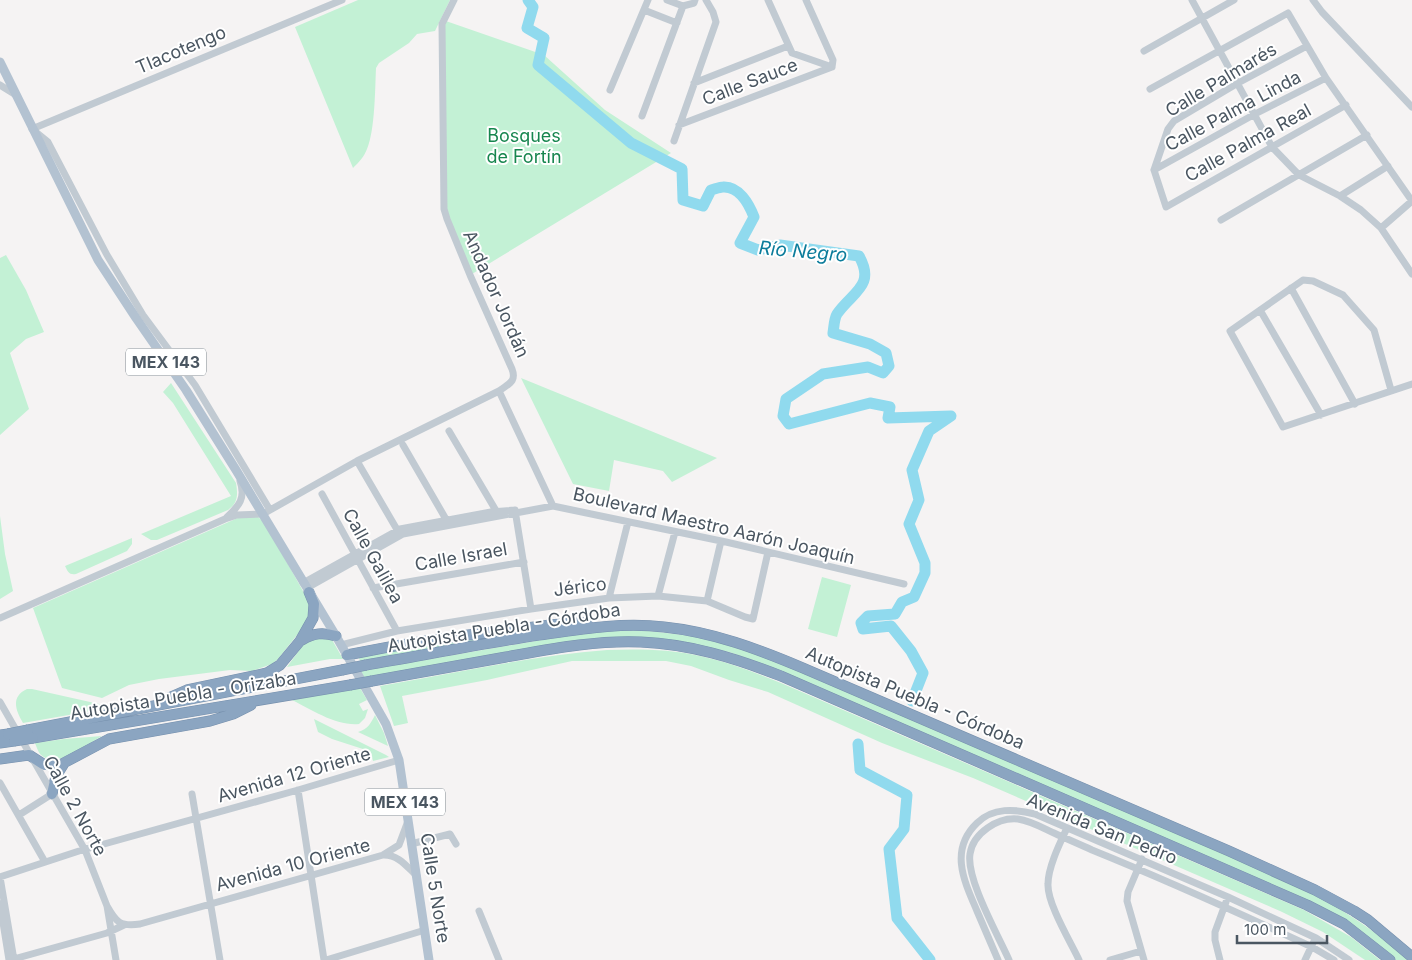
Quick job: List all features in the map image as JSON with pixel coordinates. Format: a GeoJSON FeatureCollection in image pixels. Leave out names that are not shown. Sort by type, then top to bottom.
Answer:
{"type":"FeatureCollection","features":[{"type":"Feature","properties":{"kind":"highway"},"geometry":{"type":"LineString","coordinates":[[150,707],[187,690],[267,673],[280,665],[300,641],[313,618],[314,604],[306,588]]}},
{"type":"Feature","properties":{"kind":"highway"},"geometry":{"type":"LineString","coordinates":[[347,654],[404,643],[548,625],[579,623],[615,625]]}},
{"type":"Feature","properties":{"kind":"highway","name":"Autopista Puebla - Córdoba"},"geometry":{"type":"LineString","coordinates":[[366,665],[525,637],[615,625],[665,627],[724,638],[765,652],[1315,890],[1354,910],[1412,957]]}},
{"type":"Feature","properties":{"kind":"highway"},"geometry":{"type":"LineString","coordinates":[[300,641],[308,636],[320,633],[339,640]]}},
{"type":"Feature","properties":{"kind":"highway","name":"Autopista Puebla - Córdoba"},"geometry":{"type":"LineString","coordinates":[[372,681],[560,647],[602,642],[660,643],[719,654],[781,676],[1307,905],[1344,924],[1390,960]]}},
{"type":"Feature","properties":{"kind":"highway","name":"Autopista Puebla - Orizaba"},"geometry":{"type":"LineString","coordinates":[[30,734],[150,707],[366,665]]}},
{"type":"Feature","properties":{"kind":"highway","name":"Autopista Puebla - Orizaba"},"geometry":{"type":"LineString","coordinates":[[0,743],[7,737],[261,700],[372,681]]}},
{"type":"Feature","properties":{"kind":"highway"},"geometry":{"type":"LineString","coordinates":[[52,794],[56,776],[63,765],[96,744],[109,739],[210,721],[233,714],[261,700]]}},
{"type":"Feature","properties":{"kind":"highway"},"geometry":{"type":"LineString","coordinates":[[0,759],[30,755],[43,764],[52,766],[63,765]]}},
{"type":"Feature","properties":{"kind":"main road","name":"MEX 143"},"geometry":{"type":"LineString","coordinates":[[0,62],[98,260],[186,390],[236,470],[266,512],[306,588],[347,654]]}},
{"type":"Feature","properties":{"kind":"main road","name":"Calle 5 Norte"},"geometry":{"type":"LineString","coordinates":[[347,654],[386,724],[398,760],[429,960]]}},
{"type":"Feature","properties":{"kind":"street","name":"Tlacotengo"},"geometry":{"type":"LineString","coordinates":[[32,129],[342,0]]}},
{"type":"Feature","properties":{"kind":"street","name":"Andador Jordán"},"geometry":{"type":"LineString","coordinates":[[266,512],[356,461],[499,391],[513,381],[514,374],[444,209],[442,24],[454,0]]}},
{"type":"Feature","properties":{"kind":"street"},"geometry":{"type":"LineString","coordinates":[[610,90],[648,0]]}},
{"type":"Feature","properties":{"kind":"street"},"geometry":{"type":"LineString","coordinates":[[667,0],[684,6],[694,3],[695,0]]}},
{"type":"Feature","properties":{"kind":"street"},"geometry":{"type":"LineString","coordinates":[[674,141],[716,22],[706,0]]}},
{"type":"Feature","properties":{"kind":"street"},"geometry":{"type":"LineString","coordinates":[[768,0],[792,53],[832,67],[833,60],[806,0]]}},
{"type":"Feature","properties":{"kind":"street"},"geometry":{"type":"LineString","coordinates":[[1192,0],[1272,147],[1298,175],[1340,196],[1361,210],[1381,228],[1412,274]]}},
{"type":"Feature","properties":{"kind":"street"},"geometry":{"type":"LineString","coordinates":[[1144,51],[1234,0]]}},
{"type":"Feature","properties":{"kind":"street"},"geometry":{"type":"LineString","coordinates":[[1313,0],[1322,12],[1412,107]]}},
{"type":"Feature","properties":{"kind":"street"},"geometry":{"type":"LineString","coordinates":[[642,116],[684,6]]}},
{"type":"Feature","properties":{"kind":"street"},"geometry":{"type":"LineString","coordinates":[[644,10],[677,23]]}},
{"type":"Feature","properties":{"kind":"street"},"geometry":{"type":"LineString","coordinates":[[1150,90],[1288,12],[1326,78],[1412,201],[1381,228]]}},
{"type":"Feature","properties":{"kind":"street"},"geometry":{"type":"LineString","coordinates":[[694,83],[788,46]]}},
{"type":"Feature","properties":{"kind":"street","name":"Calle Palmarés"},"geometry":{"type":"LineString","coordinates":[[1154,170],[1168,129],[1174,122],[1238,83],[1307,46]]}},
{"type":"Feature","properties":{"kind":"street","name":"Calle Sauce"},"geometry":{"type":"LineString","coordinates":[[679,125],[832,67]]}},
{"type":"Feature","properties":{"kind":"street","name":"Calle Palma Linda"},"geometry":{"type":"LineString","coordinates":[[1154,170],[1255,114],[1326,78]]}},
{"type":"Feature","properties":{"kind":"street"},"geometry":{"type":"LineString","coordinates":[[0,85],[16,95]]}},
{"type":"Feature","properties":{"kind":"street","name":"Calle Palma Real"},"geometry":{"type":"LineString","coordinates":[[1154,170],[1166,207],[1346,105]]}},
{"type":"Feature","properties":{"kind":"street"},"geometry":{"type":"LineString","coordinates":[[0,618],[225,519],[237,515],[266,512],[195,385],[143,315],[107,255],[48,142],[32,129]]}},
{"type":"Feature","properties":{"kind":"street"},"geometry":{"type":"LineString","coordinates":[[1221,220],[1367,135]]}},
{"type":"Feature","properties":{"kind":"street"},"geometry":{"type":"LineString","coordinates":[[1340,196],[1388,166]]}},
{"type":"Feature","properties":{"kind":"street"},"geometry":{"type":"LineString","coordinates":[[1391,390],[1374,330],[1343,295],[1313,281],[1303,280],[1230,331],[1283,427],[1412,384]]}},
{"type":"Feature","properties":{"kind":"street"},"geometry":{"type":"LineString","coordinates":[[1292,288],[1355,404]]}},
{"type":"Feature","properties":{"kind":"street"},"geometry":{"type":"LineString","coordinates":[[1260,310],[1320,415]]}},
{"type":"Feature","properties":{"kind":"street"},"geometry":{"type":"LineString","coordinates":[[499,391],[553,506]]}},
{"type":"Feature","properties":{"kind":"street"},"geometry":{"type":"LineString","coordinates":[[449,431],[498,514]]}},
{"type":"Feature","properties":{"kind":"street"},"geometry":{"type":"LineString","coordinates":[[403,445],[448,523]]}},
{"type":"Feature","properties":{"kind":"street"},"geometry":{"type":"LineString","coordinates":[[356,461],[398,533]]}},
{"type":"Feature","properties":{"kind":"street"},"geometry":{"type":"LineString","coordinates":[[225,519],[240,502],[243,493],[236,470]]}},
{"type":"Feature","properties":{"kind":"street","name":"Calle Galilea"},"geometry":{"type":"LineString","coordinates":[[322,494],[397,631]]}},
{"type":"Feature","properties":{"kind":"street","name":"Boulevard Maestro Aarón Joaquín"},"geometry":{"type":"LineString","coordinates":[[306,588],[398,533],[498,514],[553,506],[721,541],[904,584]]}},
{"type":"Feature","properties":{"kind":"street"},"geometry":{"type":"LineString","coordinates":[[516,512],[531,608]]}},
{"type":"Feature","properties":{"kind":"street"},"geometry":{"type":"LineString","coordinates":[[609,598],[628,522]]}},
{"type":"Feature","properties":{"kind":"street"},"geometry":{"type":"LineString","coordinates":[[658,596],[675,532]]}},
{"type":"Feature","properties":{"kind":"street"},"geometry":{"type":"LineString","coordinates":[[707,601],[721,541]]}},
{"type":"Feature","properties":{"kind":"street","name":"Jérico"},"geometry":{"type":"LineString","coordinates":[[339,640],[531,608],[609,598],[658,596],[707,601],[745,617],[753,618],[768,552]]}},
{"type":"Feature","properties":{"kind":"street","name":"Calle Israel"},"geometry":{"type":"LineString","coordinates":[[373,588],[524,562]]}},
{"type":"Feature","properties":{"kind":"street","name":"Calle 2 Norte"},"geometry":{"type":"LineString","coordinates":[[0,702],[85,850],[107,906],[116,960]]}},
{"type":"Feature","properties":{"kind":"street","name":"Avenida 12 Oriente"},"geometry":{"type":"LineString","coordinates":[[0,877],[85,850],[398,760]]}},
{"type":"Feature","properties":{"kind":"street"},"geometry":{"type":"LineString","coordinates":[[0,783],[45,862]]}},
{"type":"Feature","properties":{"kind":"street"},"geometry":{"type":"LineString","coordinates":[[298,790],[325,960],[425,930]]}},
{"type":"Feature","properties":{"kind":"street"},"geometry":{"type":"LineString","coordinates":[[19,815],[52,794]]}},
{"type":"Feature","properties":{"kind":"street"},"geometry":{"type":"LineString","coordinates":[[192,794],[220,960]]}},
{"type":"Feature","properties":{"kind":"street","name":"Avenida San Pedro"},"geometry":{"type":"LineString","coordinates":[[998,960],[961,870],[962,847],[973,827],[986,816],[1004,810],[1028,812],[1142,860],[1316,938],[1349,960]]}},
{"type":"Feature","properties":{"kind":"street","name":"Avenida San Pedro"},"geometry":{"type":"LineString","coordinates":[[1009,960],[974,884],[970,870],[970,852],[974,843],[987,828],[1003,820],[1011,819],[1031,823],[1138,868],[1312,947],[1334,960]]}},
{"type":"Feature","properties":{"kind":"street"},"geometry":{"type":"LineString","coordinates":[[383,855],[399,845],[408,821]]}},
{"type":"Feature","properties":{"kind":"street"},"geometry":{"type":"LineString","coordinates":[[1067,828],[1048,883],[1050,897],[1079,960]]}},
{"type":"Feature","properties":{"kind":"street"},"geometry":{"type":"LineString","coordinates":[[411,844],[450,834],[456,844]]}},
{"type":"Feature","properties":{"kind":"street"},"geometry":{"type":"LineString","coordinates":[[383,855],[389,855],[399,860],[417,876]]}},
{"type":"Feature","properties":{"kind":"street","name":"Avenida 10 Oriente"},"geometry":{"type":"LineString","coordinates":[[12,960],[111,931],[124,925],[140,924],[383,855]]}},
{"type":"Feature","properties":{"kind":"street"},"geometry":{"type":"LineString","coordinates":[[1142,860],[1128,892],[1127,901],[1144,960]]}},
{"type":"Feature","properties":{"kind":"street"},"geometry":{"type":"LineString","coordinates":[[0,877],[12,960]]}},
{"type":"Feature","properties":{"kind":"street"},"geometry":{"type":"LineString","coordinates":[[1220,960],[1215,932],[1228,898]]}},
{"type":"Feature","properties":{"kind":"street"},"geometry":{"type":"LineString","coordinates":[[0,904],[12,960]]}},
{"type":"Feature","properties":{"kind":"street"},"geometry":{"type":"LineString","coordinates":[[107,906],[114,918],[124,925]]}},
{"type":"Feature","properties":{"kind":"street"},"geometry":{"type":"LineString","coordinates":[[479,910],[499,960]]}},
{"type":"Feature","properties":{"kind":"street"},"geometry":{"type":"LineString","coordinates":[[1305,960],[1316,938]]}},
{"type":"Feature","properties":{"kind":"street"},"geometry":{"type":"LineString","coordinates":[[1110,960],[1141,952]]}},
{"type":"Feature","properties":{"kind":"green space"},"geometry":{"type":"Polygon","coordinates":[[[358,0],[450,0],[435,31],[417,34],[409,43],[379,63],[376,68],[370,141],[364,154],[353,168],[295,27],[358,0]]]}},
{"type":"Feature","properties":{"kind":"green space","name":"Bosques de Fortín"},"geometry":{"type":"Polygon","coordinates":[[[443,20],[544,55],[605,110],[671,153],[472,274],[444,209],[443,20]]]}},
{"type":"Feature","properties":{"kind":"green space"},"geometry":{"type":"Polygon","coordinates":[[[6,255],[26,290],[44,332],[26,339],[10,353],[29,409],[0,435],[0,258],[6,255]]]}},
{"type":"Feature","properties":{"kind":"green space"},"geometry":{"type":"Polygon","coordinates":[[[521,378],[717,458],[672,482],[663,471],[614,460],[609,491],[573,484],[521,378]]]}},
{"type":"Feature","properties":{"kind":"green space"},"geometry":{"type":"Polygon","coordinates":[[[171,383],[236,483],[237,495],[234,505],[228,510],[157,540],[151,540],[141,534],[231,496],[173,403],[163,392],[171,383]]]}},
{"type":"Feature","properties":{"kind":"green space"},"geometry":{"type":"Polygon","coordinates":[[[0,516],[5,554],[13,591],[0,599],[0,516]]]}},
{"type":"Feature","properties":{"kind":"green space"},"geometry":{"type":"Polygon","coordinates":[[[240,517],[258,517],[265,523],[308,600],[310,615],[305,625],[278,659],[272,664],[252,671],[230,670],[159,679],[129,685],[102,698],[62,688],[33,608],[240,517]]]}},
{"type":"Feature","properties":{"kind":"green space"},"geometry":{"type":"Polygon","coordinates":[[[132,538],[132,544],[127,551],[76,574],[69,573],[65,566],[132,538]]]}},
{"type":"Feature","properties":{"kind":"green space"},"geometry":{"type":"Polygon","coordinates":[[[822,577],[851,585],[837,637],[808,629],[822,577]]]}},
{"type":"Feature","properties":{"kind":"green space"},"geometry":{"type":"Polygon","coordinates":[[[641,630],[700,637],[759,654],[1296,884],[1355,919],[1409,960],[1396,960],[1346,923],[1291,893],[755,661],[729,652],[663,639],[364,678],[360,671],[594,631],[641,630]]]}},
{"type":"Feature","properties":{"kind":"green space"},"geometry":{"type":"Polygon","coordinates":[[[519,633],[360,661],[359,658],[364,655],[449,640],[519,633]]]}},
{"type":"Feature","properties":{"kind":"green space"},"geometry":{"type":"Polygon","coordinates":[[[315,637],[331,638],[343,659],[330,659],[287,667],[303,645],[315,637]]]}},
{"type":"Feature","properties":{"kind":"green space"},"geometry":{"type":"Polygon","coordinates":[[[607,650],[677,652],[731,664],[771,679],[1304,910],[1351,937],[1380,960],[1365,960],[1323,932],[1280,911],[973,778],[882,743],[768,692],[691,666],[666,661],[572,661],[402,696],[408,723],[394,726],[380,686],[522,661],[607,650]]]}},
{"type":"Feature","properties":{"kind":"green space"},"geometry":{"type":"Polygon","coordinates":[[[360,688],[367,700],[359,704],[363,711],[368,709],[365,718],[359,724],[333,720],[292,700],[360,688]]]}},
{"type":"Feature","properties":{"kind":"green space"},"geometry":{"type":"Polygon","coordinates":[[[27,689],[108,706],[103,709],[23,723],[18,714],[16,700],[27,689]]]}},
{"type":"Feature","properties":{"kind":"green space"},"geometry":{"type":"Polygon","coordinates":[[[375,715],[388,746],[358,732],[367,727],[375,715]]]}},
{"type":"Feature","properties":{"kind":"green space"},"geometry":{"type":"Polygon","coordinates":[[[314,719],[389,757],[373,761],[371,753],[366,750],[332,739],[318,732],[314,719]]]}},
{"type":"Feature","properties":{"kind":"green space"},"geometry":{"type":"Polygon","coordinates":[[[102,736],[80,750],[63,758],[54,759],[40,754],[35,743],[64,739],[102,736]]]}},
{"type":"Feature","properties":{"kind":"waterway","name":"Río Negro"},"geometry":{"type":"LineString","coordinates":[[528,0],[533,7],[527,28],[544,38],[538,65],[631,143],[682,169],[683,200],[703,206],[711,190],[729,187],[743,197],[754,217],[740,243],[758,250],[780,245],[859,256],[864,266],[865,275],[863,282],[837,314],[833,333],[870,344],[886,353],[889,366],[883,373],[868,367],[823,374],[786,399],[783,416],[789,424],[870,403],[890,407],[888,418],[951,416],[929,431],[912,470],[919,500],[909,524],[925,563],[925,573],[914,597],[902,602],[895,614],[868,616],[861,623],[863,629],[891,626],[911,651],[923,673],[912,701]]}},
{"type":"Feature","properties":{"kind":"waterway","name":"Río Negro"},"geometry":{"type":"LineString","coordinates":[[858,744],[860,770],[907,795],[904,829],[889,849],[897,918],[930,960]]}}]}
